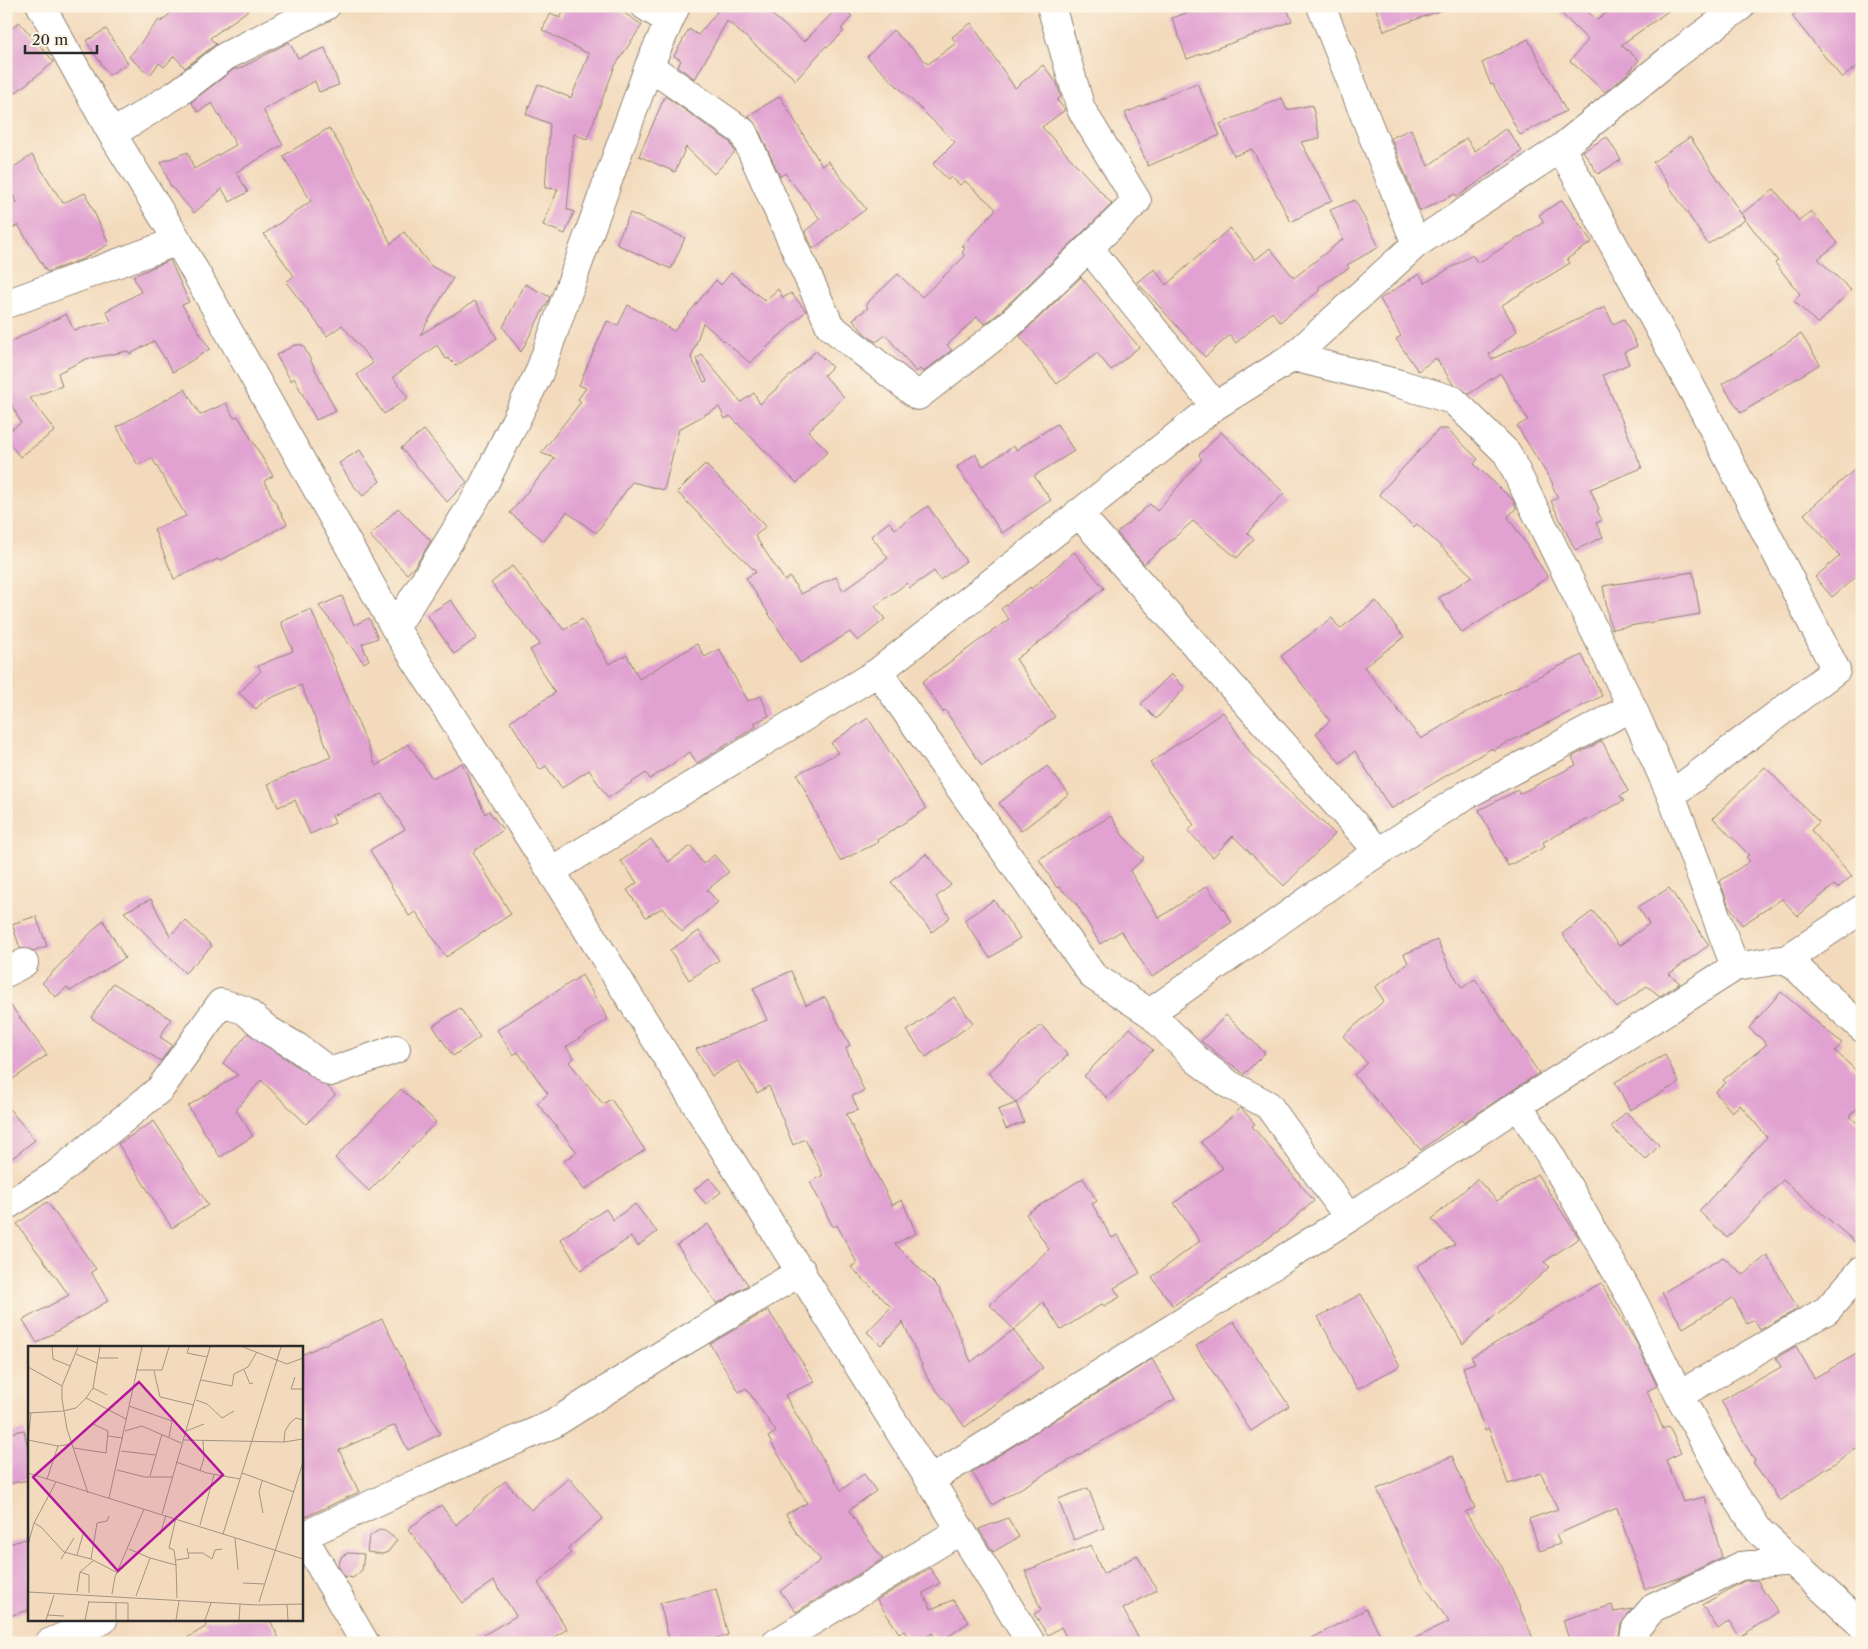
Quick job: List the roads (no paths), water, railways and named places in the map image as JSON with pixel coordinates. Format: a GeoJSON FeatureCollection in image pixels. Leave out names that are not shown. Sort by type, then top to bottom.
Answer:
{"type":"FeatureCollection","features":[{"type":"Feature","properties":{"kind":"street"},"geometry":{"type":"LineString","coordinates":[[41,6],[112,134],[178,241],[395,628],[551,871],[802,1271],[1031,1643]]}},
{"type":"Feature","properties":{"kind":"street"},"geometry":{"type":"LineString","coordinates":[[112,134],[178,92],[226,56],[326,6]]}},
{"type":"Feature","properties":{"kind":"street"},"geometry":{"type":"LineString","coordinates":[[395,628],[481,490],[539,373],[649,66],[672,14],[645,6]]}},
{"type":"Feature","properties":{"kind":"street"},"geometry":{"type":"LineString","coordinates":[[649,66],[743,132],[830,326],[918,396],[1008,326],[1137,201],[1082,109],[1052,6]]}},
{"type":"Feature","properties":{"kind":"street"},"geometry":{"type":"LineString","coordinates":[[1321,6],[1416,244]]}},
{"type":"Feature","properties":{"kind":"street"},"geometry":{"type":"LineString","coordinates":[[551,871],[878,672],[1215,406],[1293,357],[1416,244],[1561,148],[1674,56],[1741,6]]}},
{"type":"Feature","properties":{"kind":"street"},"geometry":{"type":"LineString","coordinates":[[1561,148],[1703,409],[1836,670],[1671,795]]}},
{"type":"Feature","properties":{"kind":"street"},"geometry":{"type":"LineString","coordinates":[[6,304],[178,241]]}},
{"type":"Feature","properties":{"kind":"street"},"geometry":{"type":"LineString","coordinates":[[1089,248],[1215,406]]}},
{"type":"Feature","properties":{"kind":"street"},"geometry":{"type":"LineString","coordinates":[[1293,357],[1400,384],[1453,400],[1507,453],[1632,707],[1671,795],[1735,967]]}},
{"type":"Feature","properties":{"kind":"street"},"geometry":{"type":"LineString","coordinates":[[1078,513],[1379,852]]}},
{"type":"Feature","properties":{"kind":"street"},"geometry":{"type":"LineString","coordinates":[[878,672],[1093,976],[1150,1014],[1196,1060],[1230,1085],[1268,1105],[1349,1218]]}},
{"type":"Feature","properties":{"kind":"street"},"geometry":{"type":"LineString","coordinates":[[1150,1014],[1254,938],[1466,795],[1632,707]]}},
{"type":"Feature","properties":{"kind":"street"},"geometry":{"type":"LineString","coordinates":[[930,1480],[1349,1218],[1518,1105],[1735,967],[1787,959],[1862,909]]}},
{"type":"Feature","properties":{"kind":"street"},"geometry":{"type":"LineString","coordinates":[[1787,959],[1862,1028]]}},
{"type":"Feature","properties":{"kind":"street"},"geometry":{"type":"LineString","coordinates":[[6,1206],[54,1176],[160,1089],[221,1003],[244,1010],[268,1030],[297,1047],[330,1072],[396,1048]]}},
{"type":"Feature","properties":{"kind":"street"},"geometry":{"type":"LineString","coordinates":[[1518,1105],[1550,1155],[1634,1304],[1679,1395],[1729,1486],[1759,1530],[1862,1625]]}},
{"type":"Feature","properties":{"kind":"street"},"geometry":{"type":"LineString","coordinates":[[1679,1395],[1827,1310],[1862,1270]]}},
{"type":"Feature","properties":{"kind":"street"},"geometry":{"type":"LineString","coordinates":[[364,1643],[302,1537],[424,1480],[554,1424],[671,1349],[802,1271]]}},
{"type":"Feature","properties":{"kind":"street"},"geometry":{"type":"LineString","coordinates":[[776,1643],[961,1530]]}},
{"type":"Feature","properties":{"kind":"street"},"geometry":{"type":"LineString","coordinates":[[1633,1643],[1636,1628],[1653,1608],[1740,1566],[1792,1561]]}},
{"type":"Feature","properties":{"kind":"street"},"geometry":{"type":"LineString","coordinates":[[49,1643],[98,1622]]}}]}
